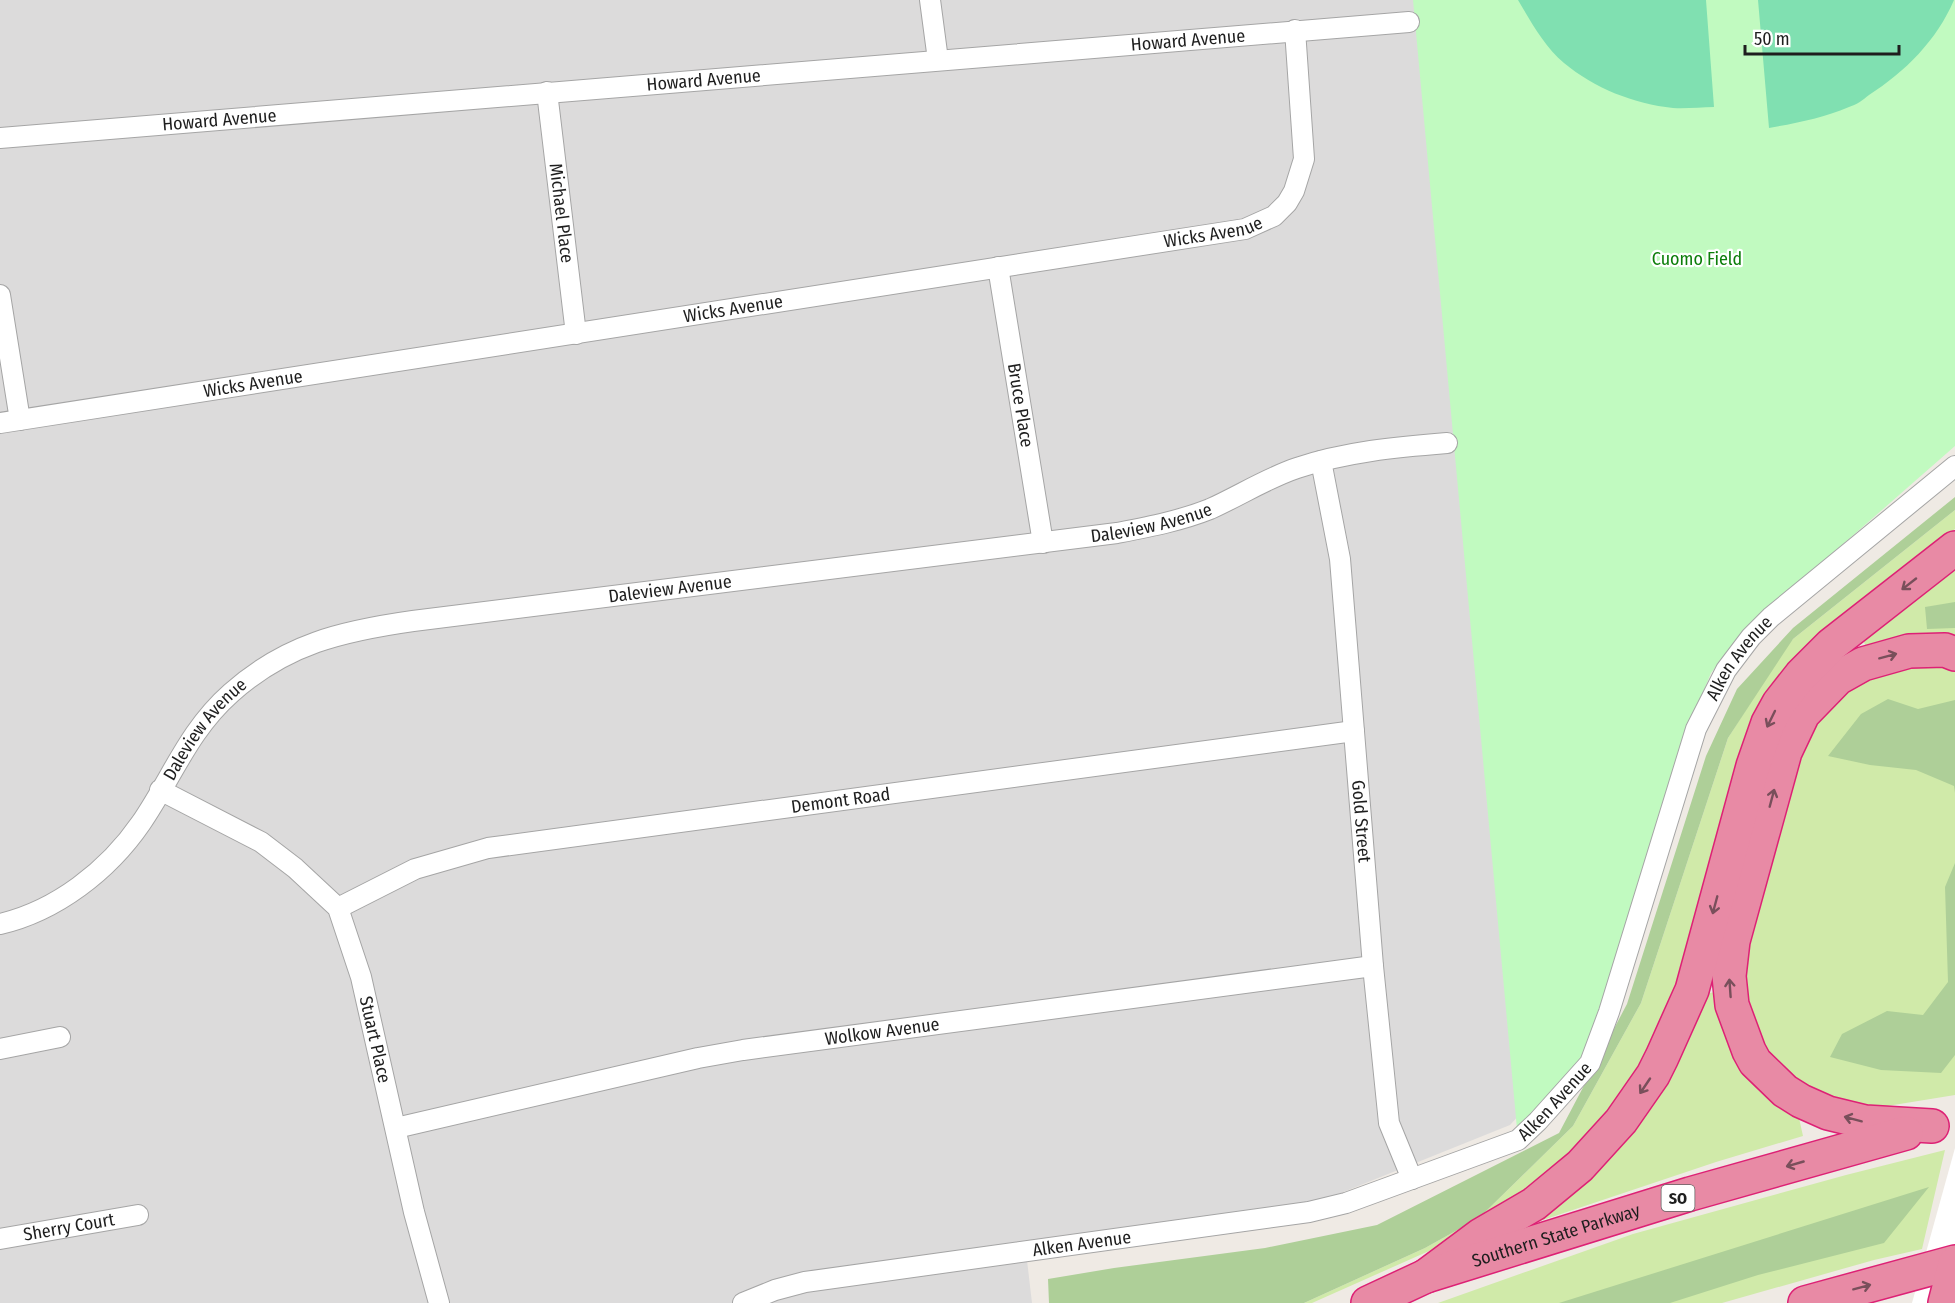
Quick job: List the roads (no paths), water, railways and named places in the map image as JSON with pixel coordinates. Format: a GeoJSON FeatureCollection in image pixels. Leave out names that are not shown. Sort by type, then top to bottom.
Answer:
{"type":"FeatureCollection","features":[{"type":"Feature","properties":{"kind":"highway"},"geometry":{"type":"LineString","coordinates":[[1426,1276],[1481,1235],[1534,1204],[1580,1166],[1621,1121],[1653,1075],[1692,990],[1753,765],[1768,723],[1779,703],[1801,675],[1831,645],[1955,548]]}},
{"type":"Feature","properties":{"kind":"highway"},"geometry":{"type":"LineString","coordinates":[[1944,1124],[1865,1122],[1828,1113],[1785,1091],[1755,1062],[1749,1051],[1732,1005],[1729,976],[1733,941],[1785,752],[1803,714],[1838,678],[1863,664],[1909,651],[1945,651],[1955,654]]}},
{"type":"Feature","properties":{"kind":"highway","name":"Southern State Parkway"},"geometry":{"type":"LineString","coordinates":[[1368,1303],[1426,1276],[1690,1194],[1944,1124]]}},
{"type":"Feature","properties":{"kind":"highway"},"geometry":{"type":"LineString","coordinates":[[1805,1303],[1955,1263],[1945,1303]]}},
{"type":"Feature","properties":{"kind":"street"},"geometry":{"type":"LineString","coordinates":[[930,0],[938,60]]}},
{"type":"Feature","properties":{"kind":"street","name":"Howard Avenue"},"geometry":{"type":"LineString","coordinates":[[0,138],[1409,22]]}},
{"type":"Feature","properties":{"kind":"street","name":"Wicks Avenue"},"geometry":{"type":"LineString","coordinates":[[0,423],[1245,229],[1274,216],[1287,203],[1294,191],[1304,159],[1295,30]]}},
{"type":"Feature","properties":{"kind":"street","name":"Michael Place"},"geometry":{"type":"LineString","coordinates":[[547,92],[576,334]]}},
{"type":"Feature","properties":{"kind":"street","name":"Bruce Place"},"geometry":{"type":"LineString","coordinates":[[998,267],[1043,543]]}},
{"type":"Feature","properties":{"kind":"street"},"geometry":{"type":"LineString","coordinates":[[0,295],[20,420]]}},
{"type":"Feature","properties":{"kind":"street","name":"Daleview Avenue"},"geometry":{"type":"LineString","coordinates":[[0,924],[39,911],[62,898],[93,875],[123,846],[141,822],[203,723],[230,694],[290,653],[315,642],[343,633],[413,621],[1117,533],[1209,509],[1296,468],[1321,461],[1393,448],[1447,443]]}},
{"type":"Feature","properties":{"kind":"street","name":"Gold Street"},"geometry":{"type":"LineString","coordinates":[[1321,461],[1340,560],[1373,966],[1389,1122],[1412,1179]]}},
{"type":"Feature","properties":{"kind":"street","name":"Alken Avenue"},"geometry":{"type":"LineString","coordinates":[[743,1303],[775,1290],[805,1282],[1309,1212],[1346,1203],[1518,1140],[1538,1122],[1590,1063],[1609,1012],[1696,729],[1726,670],[1751,637],[1771,617],[1955,466]]}},
{"type":"Feature","properties":{"kind":"street","name":"Demont Road"},"geometry":{"type":"LineString","coordinates":[[338,908],[415,869],[488,848],[1354,731]]}},
{"type":"Feature","properties":{"kind":"street"},"geometry":{"type":"LineString","coordinates":[[160,790],[261,842],[338,908]]}},
{"type":"Feature","properties":{"kind":"street","name":"Stuart Place"},"geometry":{"type":"LineString","coordinates":[[338,908],[361,978],[414,1212],[439,1303]]}},
{"type":"Feature","properties":{"kind":"street","name":"Wolkow Avenue"},"geometry":{"type":"LineString","coordinates":[[396,1128],[698,1058],[743,1050],[1373,966]]}},
{"type":"Feature","properties":{"kind":"street"},"geometry":{"type":"LineString","coordinates":[[0,1049],[60,1037]]}},
{"type":"Feature","properties":{"kind":"street","name":"Sherry Court"},"geometry":{"type":"LineString","coordinates":[[0,1239],[138,1215]]}},
{"type":"Feature","properties":{"kind":"park label","name":"Cuomo Field"},"geometry":{"type":"Point","coordinates":[1697,259]}}]}
